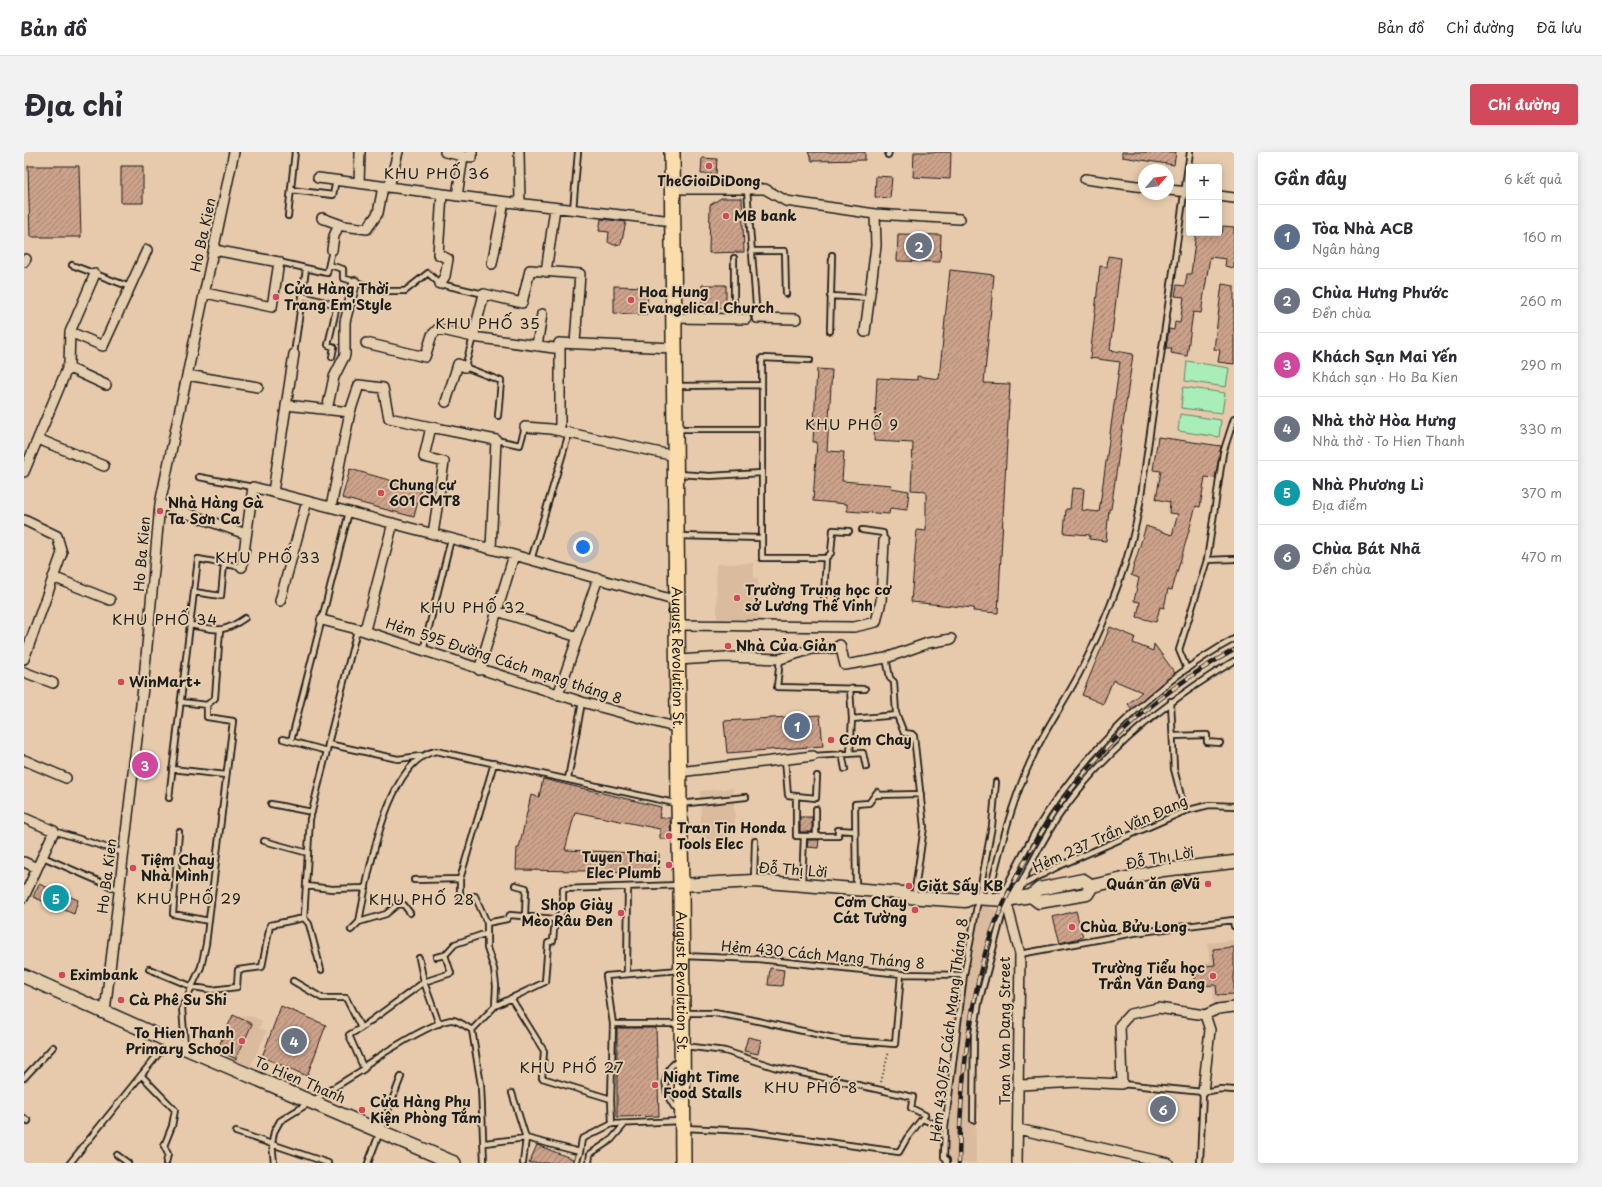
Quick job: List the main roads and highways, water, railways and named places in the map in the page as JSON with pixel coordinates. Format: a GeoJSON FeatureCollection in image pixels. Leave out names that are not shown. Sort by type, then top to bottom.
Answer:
{"type":"FeatureCollection","features":[{"type":"Feature","properties":{"kind":"main road","name":"August Revolution St."},"geometry":{"type":"LineString","coordinates":[[672,152],[683,1163]]}},
{"type":"Feature","properties":{"kind":"main road","name":"To Hien Thanh"},"geometry":{"type":"LineString","coordinates":[[24,976],[185,1048],[454,1163]]}},
{"type":"Feature","properties":{"kind":"railway"},"geometry":{"type":"LineString","coordinates":[[959,1163],[963,1081],[974,1000],[980,973],[987,946],[1000,912],[1035,842],[1081,777],[1107,747],[1136,719],[1166,694],[1199,671],[1234,650]]}},
{"type":"Feature","properties":{"kind":"place","name":"TheGioiDiDong"},"geometry":{"type":"Point","coordinates":[709,166]}},
{"type":"Feature","properties":{"kind":"place","name":"MB bank"},"geometry":{"type":"Point","coordinates":[726,216]}},
{"type":"Feature","properties":{"kind":"place","name":"Chùa Hưng Phước"},"geometry":{"type":"Point","coordinates":[919,246]}},
{"type":"Feature","properties":{"kind":"place","name":"Cửa Hàng Thời Trang Em'Style"},"geometry":{"type":"Point","coordinates":[276,297]}},
{"type":"Feature","properties":{"kind":"place","name":"Hoa Hung Evangelical Church"},"geometry":{"type":"Point","coordinates":[631,300]}},
{"type":"Feature","properties":{"kind":"place","name":"Chung cư 601 CMT8"},"geometry":{"type":"Point","coordinates":[381,493]}},
{"type":"Feature","properties":{"kind":"place","name":"Nhà Hàng Gà Ta Sơn Ca"},"geometry":{"type":"Point","coordinates":[160,511]}},
{"type":"Feature","properties":{"kind":"place","name":"Trường Trung học cơ sở Lương Thế Vinh"},"geometry":{"type":"Point","coordinates":[737,598]}},
{"type":"Feature","properties":{"kind":"place","name":"Nhà Của Giản"},"geometry":{"type":"Point","coordinates":[728,646]}},
{"type":"Feature","properties":{"kind":"place","name":"WinMart+"},"geometry":{"type":"Point","coordinates":[121,682]}},
{"type":"Feature","properties":{"kind":"place","name":"Tòa Nhà ACB"},"geometry":{"type":"Point","coordinates":[797,726]}},
{"type":"Feature","properties":{"kind":"place","name":"Cơm Chay"},"geometry":{"type":"Point","coordinates":[831,740]}},
{"type":"Feature","properties":{"kind":"place","name":"Khách Sạn Mai Yến"},"geometry":{"type":"Point","coordinates":[145,765]}},
{"type":"Feature","properties":{"kind":"place","name":"Tran Tin Honda Tools Elec"},"geometry":{"type":"Point","coordinates":[669,836]}},
{"type":"Feature","properties":{"kind":"place","name":"Tuyen Thai, Elec Plumb"},"geometry":{"type":"Point","coordinates":[669,865]}},
{"type":"Feature","properties":{"kind":"place","name":"Tiệm Chay Nhà Mình"},"geometry":{"type":"Point","coordinates":[133,868]}},
{"type":"Feature","properties":{"kind":"place","name":"Quán ăn @Vũ"},"geometry":{"type":"Point","coordinates":[1208,884]}},
{"type":"Feature","properties":{"kind":"place","name":"Giặt Sấy KB"},"geometry":{"type":"Point","coordinates":[909,886]}},
{"type":"Feature","properties":{"kind":"place","name":"Nhà Phương Lì"},"geometry":{"type":"Point","coordinates":[56,898]}},
{"type":"Feature","properties":{"kind":"place","name":"Cơm Chay Cát Tường"},"geometry":{"type":"Point","coordinates":[915,910]}},
{"type":"Feature","properties":{"kind":"place","name":"Shop Giày Mèo Râu Đen"},"geometry":{"type":"Point","coordinates":[621,913]}},
{"type":"Feature","properties":{"kind":"place","name":"Chùa Bửu Long"},"geometry":{"type":"Point","coordinates":[1072,927]}},
{"type":"Feature","properties":{"kind":"place","name":"Eximbank"},"geometry":{"type":"Point","coordinates":[62,975]}},
{"type":"Feature","properties":{"kind":"place","name":"Trường Tiểu học Trần Văn Đang"},"geometry":{"type":"Point","coordinates":[1213,976]}},
{"type":"Feature","properties":{"kind":"place","name":"Cà Phê Su Shi"},"geometry":{"type":"Point","coordinates":[121,1000]}},
{"type":"Feature","properties":{"kind":"place","name":"To Hien Thanh Primary School"},"geometry":{"type":"Point","coordinates":[242,1041]}},
{"type":"Feature","properties":{"kind":"place","name":"Nhà thờ Hòa Hưng"},"geometry":{"type":"Point","coordinates":[294,1041]}},
{"type":"Feature","properties":{"kind":"place","name":"Night Time Food Stalls"},"geometry":{"type":"Point","coordinates":[655,1085]}},
{"type":"Feature","properties":{"kind":"place","name":"Chùa Bát Nhã"},"geometry":{"type":"Point","coordinates":[1163,1109]}},
{"type":"Feature","properties":{"kind":"place","name":"Cửa Hàng Phụ Kiện Phòng Tắm"},"geometry":{"type":"Point","coordinates":[362,1110]}},
{"type":"Feature","properties":{"kind":"district","name":"KHU PHỐ 36"},"geometry":{"type":"Point","coordinates":[437,174]}},
{"type":"Feature","properties":{"kind":"district","name":"KHU PHỐ 35"},"geometry":{"type":"Point","coordinates":[488,324]}},
{"type":"Feature","properties":{"kind":"district","name":"KHU PHỐ 9"},"geometry":{"type":"Point","coordinates":[852,425]}},
{"type":"Feature","properties":{"kind":"district","name":"KHU PHỐ 33"},"geometry":{"type":"Point","coordinates":[268,558]}},
{"type":"Feature","properties":{"kind":"district","name":"KHU PHỐ 32"},"geometry":{"type":"Point","coordinates":[473,608]}},
{"type":"Feature","properties":{"kind":"district","name":"KHU PHỐ 34"},"geometry":{"type":"Point","coordinates":[165,620]}},
{"type":"Feature","properties":{"kind":"district","name":"KHU PHỐ 29"},"geometry":{"type":"Point","coordinates":[189,899]}},
{"type":"Feature","properties":{"kind":"district","name":"KHU PHỐ 28"},"geometry":{"type":"Point","coordinates":[422,900]}},
{"type":"Feature","properties":{"kind":"district","name":"KHU PHỐ 27"},"geometry":{"type":"Point","coordinates":[572,1068]}},
{"type":"Feature","properties":{"kind":"district","name":"KHU PHỐ 8"},"geometry":{"type":"Point","coordinates":[811,1088]}}]}
